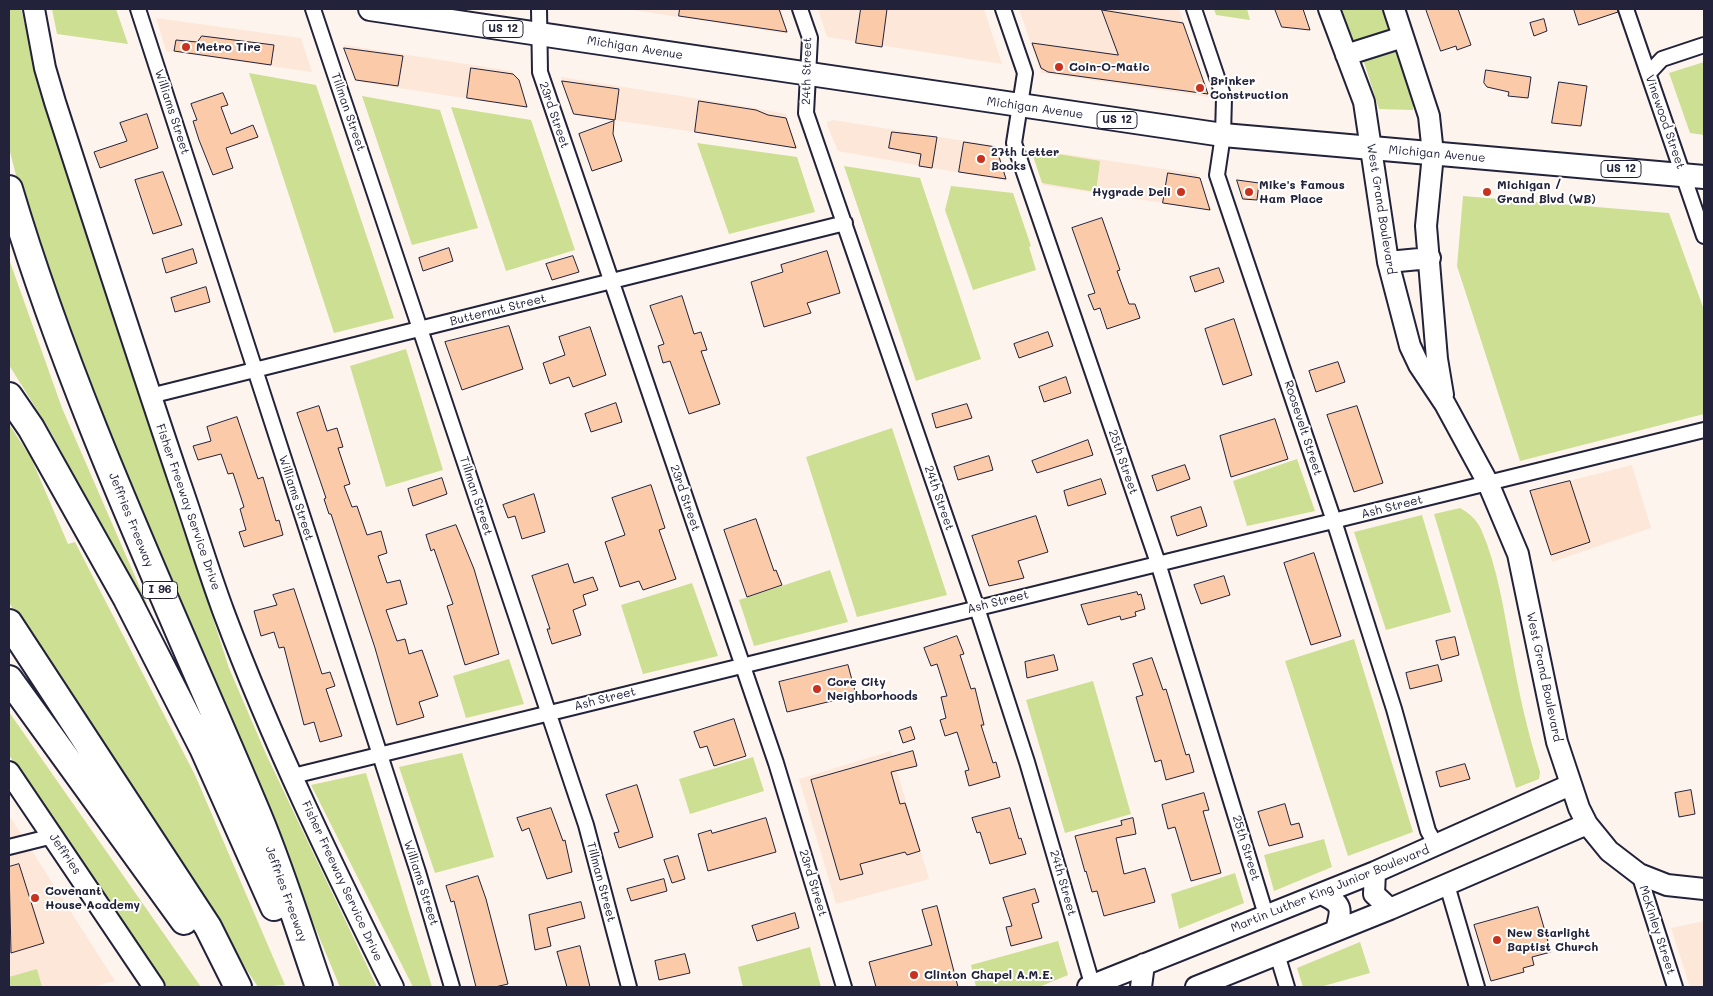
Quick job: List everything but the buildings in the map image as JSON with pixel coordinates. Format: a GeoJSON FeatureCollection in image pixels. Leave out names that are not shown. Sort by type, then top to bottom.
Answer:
{"type":"FeatureCollection","features":[{"type":"Feature","properties":{"kind":"highway","name":"Jeffries Freeway"},"geometry":{"type":"LineString","coordinates":[[9,189],[30,258],[67,363],[165,602],[258,815],[319,987]]}},
{"type":"Feature","properties":{"kind":"highway"},"geometry":{"type":"LineString","coordinates":[[9,396],[31,428],[127,599],[203,748],[310,987]]}},
{"type":"Feature","properties":{"kind":"highway"},"geometry":{"type":"LineString","coordinates":[[9,623],[208,927],[238,987]]}},
{"type":"Feature","properties":{"kind":"highway"},"geometry":{"type":"LineString","coordinates":[[9,679],[231,987]]}},
{"type":"Feature","properties":{"kind":"main road","name":"Fisher Freeway Service Drive"},"geometry":{"type":"LineString","coordinates":[[34,9],[50,85],[150,396],[224,612],[293,776],[392,987]]}},
{"type":"Feature","properties":{"kind":"main road","name":"Michigan Avenue"},"geometry":{"type":"LineString","coordinates":[[370,9],[1223,135],[1704,176]]}},
{"type":"Feature","properties":{"kind":"main road","name":"West Grand Boulevard"},"geometry":{"type":"LineString","coordinates":[[1329,9],[1364,102],[1388,262],[1410,346],[1419,365],[1445,404],[1488,483],[1518,554],[1550,712],[1570,785],[1587,824],[1610,851],[1639,874],[1667,885],[1704,889]]}},
{"type":"Feature","properties":{"kind":"main road","name":"West Grand Boulevard"},"geometry":{"type":"LineString","coordinates":[[1394,9],[1425,98],[1433,154],[1426,226],[1437,359],[1445,404]]}},
{"type":"Feature","properties":{"kind":"main road"},"geometry":{"type":"LineString","coordinates":[[1346,55],[1403,36]]}},
{"type":"Feature","properties":{"kind":"main road"},"geometry":{"type":"LineString","coordinates":[[1388,262],[1430,258]]}},
{"type":"Feature","properties":{"kind":"main road","name":"Jeffries"},"geometry":{"type":"LineString","coordinates":[[9,772],[154,987]]}},
{"type":"Feature","properties":{"kind":"main road","name":"Martin Luther King Junior Boulevard"},"geometry":{"type":"LineString","coordinates":[[1091,987],[1376,872],[1570,785]]}},
{"type":"Feature","properties":{"kind":"main road"},"geometry":{"type":"LineString","coordinates":[[1196,987],[1390,909],[1587,824]]}},
{"type":"Feature","properties":{"kind":"main road"},"geometry":{"type":"LineString","coordinates":[[1376,872],[1374,894],[1390,909]]}},
{"type":"Feature","properties":{"kind":"main road"},"geometry":{"type":"LineString","coordinates":[[1321,894],[1334,900],[1339,906],[1340,913],[1336,930]]}},
{"type":"Feature","properties":{"kind":"main road"},"geometry":{"type":"LineString","coordinates":[[1141,987],[1144,964]]}},
{"type":"Feature","properties":{"kind":"street","name":"Williams Street"},"geometry":{"type":"LineString","coordinates":[[138,9],[418,872],[452,987]]}},
{"type":"Feature","properties":{"kind":"street","name":"Tillman Street"},"geometry":{"type":"LineString","coordinates":[[313,9],[586,825],[628,987]]}},
{"type":"Feature","properties":{"kind":"street","name":"23rd Street"},"geometry":{"type":"LineString","coordinates":[[539,9],[540,72],[742,665],[811,875],[844,987]]}},
{"type":"Feature","properties":{"kind":"street","name":"24th Street"},"geometry":{"type":"LineString","coordinates":[[800,9],[810,38],[806,113],[977,608],[1027,762],[1091,987]]}},
{"type":"Feature","properties":{"kind":"street","name":"25th Street"},"geometry":{"type":"LineString","coordinates":[[1003,9],[1025,73],[1014,143],[1158,564],[1266,915]]}},
{"type":"Feature","properties":{"kind":"street","name":"Roosevelt Street"},"geometry":{"type":"LineString","coordinates":[[1194,9],[1224,98],[1223,135],[1217,175],[1334,521],[1394,709],[1428,831],[1436,845]]}},
{"type":"Feature","properties":{"kind":"street","name":"Vinewood Street"},"geometry":{"type":"LineString","coordinates":[[1626,9],[1704,236]]}},
{"type":"Feature","properties":{"kind":"street"},"geometry":{"type":"LineString","coordinates":[[1649,74],[1662,59],[1704,45]]}},
{"type":"Feature","properties":{"kind":"street","name":"Butternut Street"},"geometry":{"type":"LineString","coordinates":[[150,396],[845,223]]}},
{"type":"Feature","properties":{"kind":"street","name":"Ash Street"},"geometry":{"type":"LineString","coordinates":[[293,776],[1704,430]]}},
{"type":"Feature","properties":{"kind":"street"},"geometry":{"type":"LineString","coordinates":[[9,847],[53,836]]}},
{"type":"Feature","properties":{"kind":"street","name":"McKinley Street"},"geometry":{"type":"LineString","coordinates":[[1639,874],[1675,987]]}},
{"type":"Feature","properties":{"kind":"street"},"geometry":{"type":"LineString","coordinates":[[1447,885],[1477,987]]}},
{"type":"Feature","properties":{"kind":"street"},"geometry":{"type":"LineString","coordinates":[[1277,954],[1287,987]]}},
{"type":"Feature","properties":{"kind":"shaded area"},"geometry":{"type":"Polygon","coordinates":[[[627,9],[781,9],[788,34],[627,9]]]}},
{"type":"Feature","properties":{"kind":"shaded area"},"geometry":{"type":"Polygon","coordinates":[[[818,9],[984,9],[1002,64],[827,37],[818,9]]]}},
{"type":"Feature","properties":{"kind":"shaded area"},"geometry":{"type":"Polygon","coordinates":[[[1019,9],[1179,9],[1210,97],[1041,73],[1019,9]]]}},
{"type":"Feature","properties":{"kind":"shaded area"},"geometry":{"type":"Polygon","coordinates":[[[156,18],[301,38],[312,72],[166,51],[156,18]]]}},
{"type":"Feature","properties":{"kind":"shaded area"},"geometry":{"type":"Polygon","coordinates":[[[344,45],[512,71],[528,108],[354,81],[344,45]]]}},
{"type":"Feature","properties":{"kind":"shaded area"},"geometry":{"type":"Polygon","coordinates":[[[561,77],[786,114],[797,147],[572,114],[561,77]]]}},
{"type":"Feature","properties":{"kind":"shaded area"},"geometry":{"type":"Polygon","coordinates":[[[833,120],[996,146],[1007,181],[838,151],[827,125],[827,122],[833,120]]]}},
{"type":"Feature","properties":{"kind":"shaded area"},"geometry":{"type":"Polygon","coordinates":[[[1032,149],[1197,174],[1211,210],[1043,185],[1032,149]]]}},
{"type":"Feature","properties":{"kind":"shaded area"},"geometry":{"type":"Polygon","coordinates":[[[1632,465],[1651,528],[1552,562],[1529,491],[1632,465]]]}},
{"type":"Feature","properties":{"kind":"shaded area"},"geometry":{"type":"Polygon","coordinates":[[[891,751],[929,879],[836,904],[799,779],[891,751]]]}},
{"type":"Feature","properties":{"kind":"shaded area","name":"Covenant House Academy"},"geometry":{"type":"Polygon","coordinates":[[[9,815],[115,981],[92,987],[9,987],[9,815]]]}},
{"type":"Feature","properties":{"kind":"shaded area"},"geometry":{"type":"Polygon","coordinates":[[[1704,921],[1704,987],[1690,987],[1671,928],[1704,921]]]}},
{"type":"Feature","properties":{"kind":"green space"},"geometry":{"type":"Polygon","coordinates":[[[9,9],[21,9],[36,69],[229,668],[266,754],[377,987],[340,987],[90,390],[18,183],[9,148],[9,9]]]}},
{"type":"Feature","properties":{"kind":"green space"},"geometry":{"type":"Polygon","coordinates":[[[52,9],[116,9],[128,44],[57,34],[52,9]]]}},
{"type":"Feature","properties":{"kind":"green space"},"geometry":{"type":"Polygon","coordinates":[[[1214,9],[1247,9],[1250,20],[1216,15],[1214,9]]]}},
{"type":"Feature","properties":{"kind":"green space"},"geometry":{"type":"Polygon","coordinates":[[[1337,9],[1384,9],[1389,30],[1351,43],[1337,9]]]}},
{"type":"Feature","properties":{"kind":"green space"},"geometry":{"type":"Polygon","coordinates":[[[1396,48],[1413,100],[1413,110],[1379,109],[1363,59],[1396,48]]]}},
{"type":"Feature","properties":{"kind":"green space"},"geometry":{"type":"Polygon","coordinates":[[[1704,62],[1704,135],[1690,133],[1669,73],[1704,62]]]}},
{"type":"Feature","properties":{"kind":"green space"},"geometry":{"type":"Polygon","coordinates":[[[249,73],[316,85],[394,318],[334,333],[249,73]]]}},
{"type":"Feature","properties":{"kind":"green space"},"geometry":{"type":"Polygon","coordinates":[[[362,96],[440,110],[478,228],[412,245],[362,96]]]}},
{"type":"Feature","properties":{"kind":"green space"},"geometry":{"type":"Polygon","coordinates":[[[451,107],[531,120],[575,250],[506,271],[451,107]]]}},
{"type":"Feature","properties":{"kind":"green space"},"geometry":{"type":"Polygon","coordinates":[[[697,143],[797,157],[815,212],[729,234],[697,143]]]}},
{"type":"Feature","properties":{"kind":"green space"},"geometry":{"type":"Polygon","coordinates":[[[1034,150],[1100,161],[1096,192],[1042,183],[1032,153],[1034,150]]]}},
{"type":"Feature","properties":{"kind":"green space"},"geometry":{"type":"Polygon","coordinates":[[[844,166],[920,178],[981,359],[916,381],[844,166]]]}},
{"type":"Feature","properties":{"kind":"green space"},"geometry":{"type":"Polygon","coordinates":[[[951,186],[1013,193],[1031,246],[1029,247],[1036,270],[973,290],[945,210],[951,186]]]}},
{"type":"Feature","properties":{"kind":"green space"},"geometry":{"type":"Polygon","coordinates":[[[1463,196],[1669,213],[1704,310],[1704,414],[1520,461],[1457,266],[1463,196]]]}},
{"type":"Feature","properties":{"kind":"green space"},"geometry":{"type":"Polygon","coordinates":[[[9,259],[62,408],[147,604],[142,606],[52,434],[9,365],[9,259]]]}},
{"type":"Feature","properties":{"kind":"green space"},"geometry":{"type":"Polygon","coordinates":[[[406,349],[443,470],[386,487],[350,366],[406,349]]]}},
{"type":"Feature","properties":{"kind":"green space"},"geometry":{"type":"Polygon","coordinates":[[[9,424],[31,458],[68,544],[75,542],[195,775],[285,985],[258,987],[37,651],[9,602],[9,424]]]}},
{"type":"Feature","properties":{"kind":"green space"},"geometry":{"type":"Polygon","coordinates":[[[892,428],[947,595],[857,617],[806,457],[892,428]]]}},
{"type":"Feature","properties":{"kind":"green space"},"geometry":{"type":"Polygon","coordinates":[[[1297,459],[1315,511],[1247,526],[1233,481],[1297,459]]]}},
{"type":"Feature","properties":{"kind":"green space"},"geometry":{"type":"Polygon","coordinates":[[[1460,508],[1479,525],[1492,559],[1500,590],[1521,699],[1540,772],[1539,779],[1516,788],[1434,514],[1460,508]]]}},
{"type":"Feature","properties":{"kind":"green space"},"geometry":{"type":"Polygon","coordinates":[[[1422,515],[1451,612],[1386,630],[1354,532],[1422,515]]]}},
{"type":"Feature","properties":{"kind":"green space"},"geometry":{"type":"Polygon","coordinates":[[[830,570],[848,622],[754,646],[739,600],[830,570]]]}},
{"type":"Feature","properties":{"kind":"green space"},"geometry":{"type":"Polygon","coordinates":[[[692,583],[718,656],[643,674],[621,605],[692,583]]]}},
{"type":"Feature","properties":{"kind":"green space"},"geometry":{"type":"Polygon","coordinates":[[[1354,639],[1413,832],[1348,856],[1285,661],[1354,639]]]}},
{"type":"Feature","properties":{"kind":"green space"},"geometry":{"type":"Polygon","coordinates":[[[509,659],[524,704],[466,718],[453,676],[509,659]]]}},
{"type":"Feature","properties":{"kind":"green space"},"geometry":{"type":"Polygon","coordinates":[[[1093,681],[1131,814],[1065,833],[1026,700],[1093,681]]]}},
{"type":"Feature","properties":{"kind":"green space"},"geometry":{"type":"Polygon","coordinates":[[[9,712],[201,987],[158,987],[9,755],[9,712]]]}},
{"type":"Feature","properties":{"kind":"green space"},"geometry":{"type":"Polygon","coordinates":[[[462,753],[494,857],[435,873],[399,767],[462,753]]]}},
{"type":"Feature","properties":{"kind":"green space"},"geometry":{"type":"Polygon","coordinates":[[[753,757],[764,791],[690,814],[679,779],[753,757]]]}},
{"type":"Feature","properties":{"kind":"green space"},"geometry":{"type":"Polygon","coordinates":[[[366,773],[432,987],[413,987],[311,785],[366,773]]]}},
{"type":"Feature","properties":{"kind":"green space"},"geometry":{"type":"Polygon","coordinates":[[[1324,839],[1332,867],[1274,891],[1264,855],[1324,839]]]}},
{"type":"Feature","properties":{"kind":"green space"},"geometry":{"type":"Polygon","coordinates":[[[1235,873],[1244,903],[1179,929],[1171,894],[1235,873]]]}},
{"type":"Feature","properties":{"kind":"green space"},"geometry":{"type":"Polygon","coordinates":[[[1058,941],[1068,975],[1039,987],[976,987],[971,965],[1058,941]]]}},
{"type":"Feature","properties":{"kind":"green space"},"geometry":{"type":"Polygon","coordinates":[[[1360,942],[1370,973],[1320,987],[1303,987],[1297,968],[1360,942]]]}},
{"type":"Feature","properties":{"kind":"green space"},"geometry":{"type":"Polygon","coordinates":[[[810,947],[821,987],[743,987],[738,967],[810,947]]]}},
{"type":"Feature","properties":{"kind":"green space"},"geometry":{"type":"Polygon","coordinates":[[[37,969],[42,987],[9,987],[9,977],[37,969]]]}},
{"type":"Feature","properties":{"kind":"place","name":"Metro Tire"},"geometry":{"type":"Point","coordinates":[186,47]}},
{"type":"Feature","properties":{"kind":"place","name":"Coin-O-Matic"},"geometry":{"type":"Point","coordinates":[1059,67]}},
{"type":"Feature","properties":{"kind":"place","name":"Brinker Construction"},"geometry":{"type":"Point","coordinates":[1200,88]}},
{"type":"Feature","properties":{"kind":"place","name":"27th Letter Books"},"geometry":{"type":"Point","coordinates":[981,159]}},
{"type":"Feature","properties":{"kind":"place","name":"Hygrade Deli"},"geometry":{"type":"Point","coordinates":[1181,192]}},
{"type":"Feature","properties":{"kind":"place","name":"Mike's Famous Ham Place"},"geometry":{"type":"Point","coordinates":[1249,192]}},
{"type":"Feature","properties":{"kind":"place","name":"Michigan / Grand Blvd (WB)"},"geometry":{"type":"Point","coordinates":[1487,192]}},
{"type":"Feature","properties":{"kind":"place","name":"Core City Neighborhoods"},"geometry":{"type":"Point","coordinates":[817,689]}},
{"type":"Feature","properties":{"kind":"place","name":"Covenant House Academy"},"geometry":{"type":"Point","coordinates":[35,898]}},
{"type":"Feature","properties":{"kind":"place","name":"New Starlight Baptist Church"},"geometry":{"type":"Point","coordinates":[1497,940]}},
{"type":"Feature","properties":{"kind":"place","name":"Clinton Chapel A.M.E."},"geometry":{"type":"Point","coordinates":[914,975]}}]}
